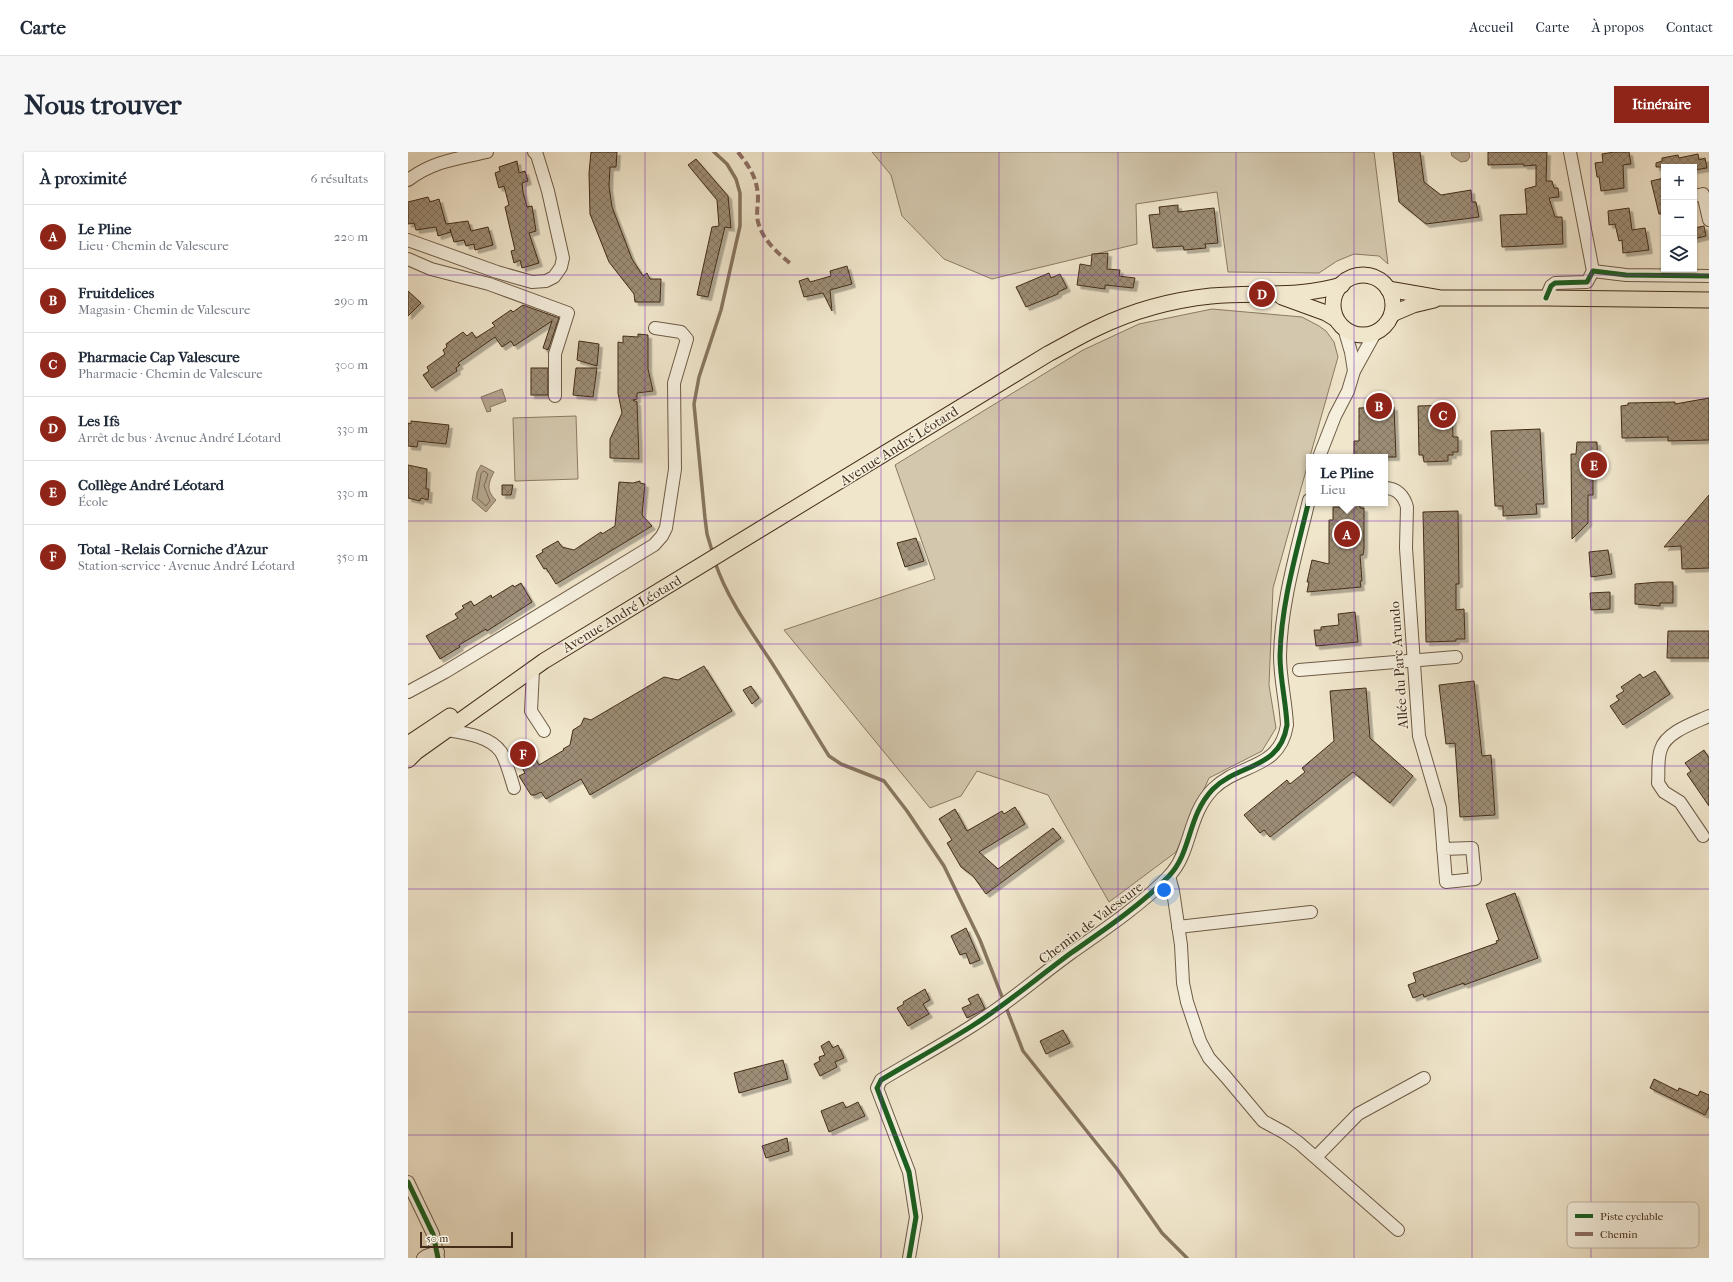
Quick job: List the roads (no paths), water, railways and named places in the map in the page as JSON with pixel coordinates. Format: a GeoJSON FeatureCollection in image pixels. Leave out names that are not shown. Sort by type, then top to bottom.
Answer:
{"type":"FeatureCollection","features":[{"type":"Feature","properties":{"kind":"main road"},"geometry":{"type":"LineString","coordinates":[[1370,276],[1377,279],[1388,289],[1392,297],[1392,314],[1383,328],[1375,332],[1359,335],[1351,333],[1340,323],[1334,312],[1334,298],[1342,285],[1355,277],[1370,276]]}},
{"type":"Feature","properties":{"kind":"main road","name":"Avenue André Léotard"},"geometry":{"type":"LineString","coordinates":[[408,760],[416,752],[446,730],[539,666],[1048,354],[1098,327],[1161,305],[1188,299],[1213,296],[1276,295],[1312,292],[1342,285]]}},
{"type":"Feature","properties":{"kind":"main road"},"geometry":{"type":"LineString","coordinates":[[1388,289],[1440,298],[1709,300]]}},
{"type":"Feature","properties":{"kind":"main road","name":"Avenue André Léotard"},"geometry":{"type":"LineString","coordinates":[[1276,295],[1326,313],[1340,323]]}},
{"type":"Feature","properties":{"kind":"main road"},"geometry":{"type":"LineString","coordinates":[[1392,314],[1413,305],[1440,298]]}},
{"type":"Feature","properties":{"kind":"main road","name":"Avenue André Léotard"},"geometry":{"type":"LineString","coordinates":[[408,744],[530,666],[539,666]]}},
{"type":"Feature","properties":{"kind":"street"},"geometry":{"type":"LineString","coordinates":[[408,180],[436,164],[487,152]]}},
{"type":"Feature","properties":{"kind":"street"},"geometry":{"type":"LineString","coordinates":[[408,240],[497,272],[532,282],[546,281],[554,277],[561,267],[563,258],[548,191],[534,152]]}},
{"type":"Feature","properties":{"kind":"street"},"geometry":{"type":"LineString","coordinates":[[1546,298],[1550,286],[1555,283],[1587,282],[1592,271],[1570,152]]}},
{"type":"Feature","properties":{"kind":"street"},"geometry":{"type":"LineString","coordinates":[[1697,195],[1703,194],[1707,202],[1709,220]]}},
{"type":"Feature","properties":{"kind":"street"},"geometry":{"type":"LineString","coordinates":[[408,259],[431,269],[489,284],[568,313],[555,354],[555,396]]}},
{"type":"Feature","properties":{"kind":"street"},"geometry":{"type":"LineString","coordinates":[[1592,271],[1626,276],[1709,276]]}},
{"type":"Feature","properties":{"kind":"street"},"geometry":{"type":"LineString","coordinates":[[1340,323],[1351,352],[1354,371]]}},
{"type":"Feature","properties":{"kind":"street"},"geometry":{"type":"LineString","coordinates":[[408,692],[445,672],[641,553],[654,545],[662,536],[666,528],[675,469],[674,383],[687,339],[681,332],[655,328]]}},
{"type":"Feature","properties":{"kind":"street"},"geometry":{"type":"LineString","coordinates":[[1320,454],[1335,416],[1348,391],[1354,371],[1375,332]]}},
{"type":"Feature","properties":{"kind":"street","name":"Allée du Parc Arundo"},"geometry":{"type":"LineString","coordinates":[[1388,489],[1396,490],[1406,501],[1407,506],[1406,548],[1419,736],[1440,808],[1443,849]]}},
{"type":"Feature","properties":{"kind":"street","name":"Chemin de Valescure"},"geometry":{"type":"LineString","coordinates":[[909,1258],[916,1217],[909,1172],[877,1088],[880,1080],[972,1026],[1094,937],[1169,876],[1183,854],[1195,816],[1205,798],[1226,778],[1260,764],[1276,751],[1286,734],[1287,718],[1280,667],[1281,640],[1288,587],[1308,506]]}},
{"type":"Feature","properties":{"kind":"street"},"geometry":{"type":"LineString","coordinates":[[1298,670],[1456,657]]}},
{"type":"Feature","properties":{"kind":"street"},"geometry":{"type":"LineString","coordinates":[[539,666],[531,711],[544,731]]}},
{"type":"Feature","properties":{"kind":"street"},"geometry":{"type":"LineString","coordinates":[[1703,836],[1680,802],[1664,792],[1658,783],[1660,749],[1665,741],[1689,724],[1709,716]]}},
{"type":"Feature","properties":{"kind":"street"},"geometry":{"type":"LineString","coordinates":[[446,730],[467,734],[493,744],[502,753],[514,788]]}},
{"type":"Feature","properties":{"kind":"street"},"geometry":{"type":"LineString","coordinates":[[1169,876],[1173,891],[1181,945],[1183,983],[1187,1002],[1200,1041],[1209,1058],[1263,1121],[1285,1133],[1316,1158],[1398,1230]]}},
{"type":"Feature","properties":{"kind":"street"},"geometry":{"type":"LineString","coordinates":[[1178,927],[1311,912]]}},
{"type":"Feature","properties":{"kind":"street"},"geometry":{"type":"LineString","coordinates":[[1316,1158],[1358,1114],[1424,1078]]}},
{"type":"Feature","properties":{"kind":"street"},"geometry":{"type":"LineString","coordinates":[[408,1182],[433,1234],[438,1255],[426,1256],[423,1258]]}},
{"type":"Feature","properties":{"kind":"water"},"geometry":{"type":"Polygon","coordinates":[[[1451,152],[1469,152],[1470,157],[1467,161],[1461,162],[1452,156],[1451,152]]]}},
{"type":"Feature","properties":{"kind":"water"},"geometry":{"type":"Polygon","coordinates":[[[502,389],[506,401],[490,407],[491,411],[487,412],[481,397],[502,389]]]}},
{"type":"Feature","properties":{"kind":"water"},"geometry":{"type":"Polygon","coordinates":[[[481,465],[494,472],[489,483],[489,490],[496,500],[486,512],[472,500],[477,472],[481,465]]]}},
{"type":"Feature","properties":{"kind":"waterway"},"geometry":{"type":"LineString","coordinates":[[713,554],[707,534],[694,404],[699,377],[721,310],[740,226],[740,193],[736,179],[727,164],[714,152]]}},
{"type":"Feature","properties":{"kind":"waterway"},"geometry":{"type":"LineString","coordinates":[[715,562],[725,587],[739,612],[829,756],[841,764],[884,781],[907,811],[944,866],[980,940],[1023,1051],[1117,1169],[1162,1233],[1187,1258]]}},
{"type":"Feature","properties":{"kind":"place","name":"Les Ifs"},"geometry":{"type":"Point","coordinates":[1262,294]}},
{"type":"Feature","properties":{"kind":"place","name":"Fruitdelices"},"geometry":{"type":"Point","coordinates":[1379,406]}},
{"type":"Feature","properties":{"kind":"place","name":"Pharmacie Cap Valescure"},"geometry":{"type":"Point","coordinates":[1443,415]}},
{"type":"Feature","properties":{"kind":"place","name":"Collège André Léotard"},"geometry":{"type":"Point","coordinates":[1594,465]}},
{"type":"Feature","properties":{"kind":"place","name":"Le Pline"},"geometry":{"type":"Point","coordinates":[1347,534]}},
{"type":"Feature","properties":{"kind":"place","name":"Total - Relais Corniche d'Azur"},"geometry":{"type":"Point","coordinates":[523,754]}}]}
